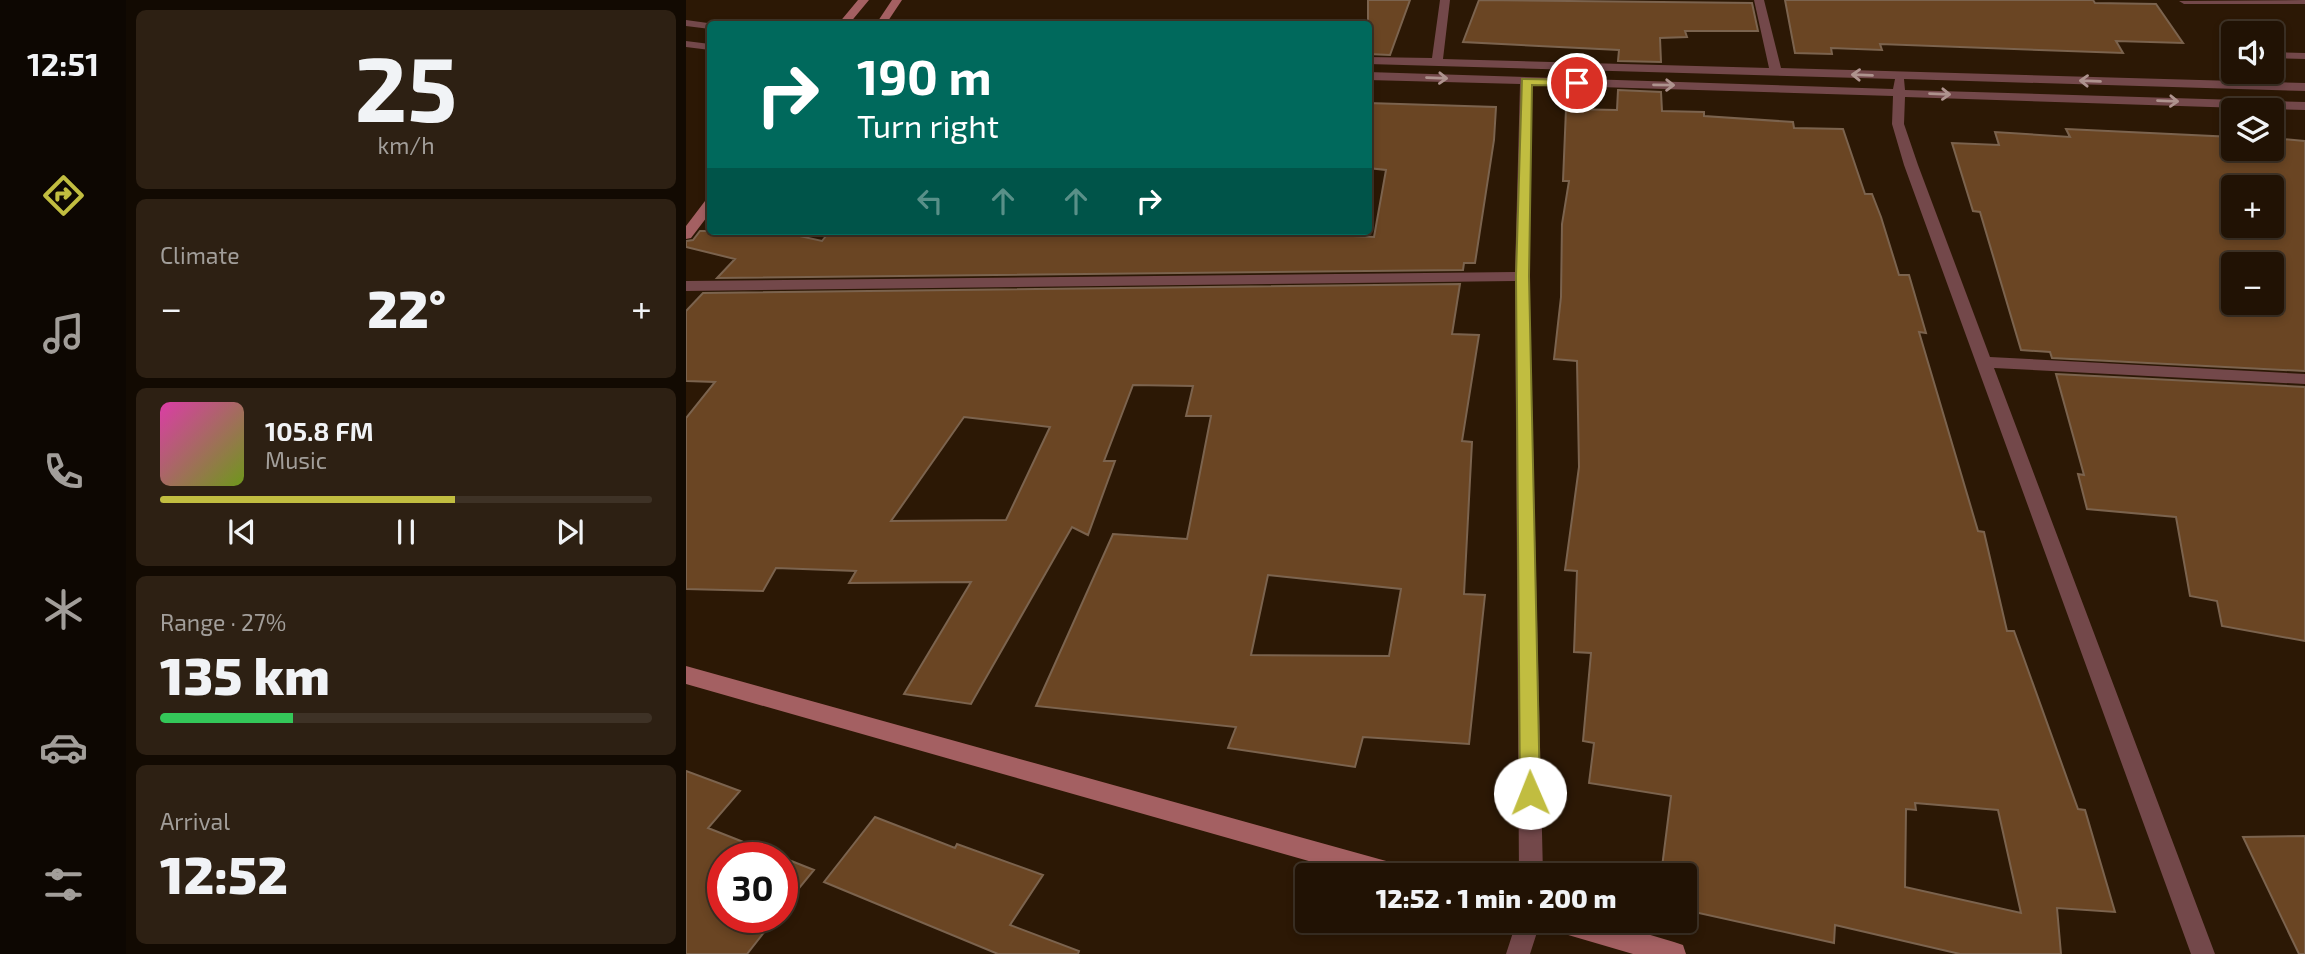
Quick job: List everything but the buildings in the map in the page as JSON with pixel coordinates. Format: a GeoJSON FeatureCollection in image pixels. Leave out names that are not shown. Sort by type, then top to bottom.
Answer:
{"type":"FeatureCollection","features":[{"type":"Feature","properties":{"kind":"street"},"geometry":{"type":"LineString","coordinates":[[846,21],[864,0]]}},
{"type":"Feature","properties":{"kind":"street"},"geometry":{"type":"LineString","coordinates":[[883,21],[897,0]]}},
{"type":"Feature","properties":{"kind":"street"},"geometry":{"type":"LineString","coordinates":[[1437,63],[1445,0]]}},
{"type":"Feature","properties":{"kind":"street"},"geometry":{"type":"LineString","coordinates":[[1759,0],[1776,72]]}},
{"type":"Feature","properties":{"kind":"street"},"geometry":{"type":"LineString","coordinates":[[2184,1],[2305,1]]}},
{"type":"Feature","properties":{"kind":"street"},"geometry":{"type":"LineString","coordinates":[[686,23],[707,26]]}},
{"type":"Feature","properties":{"kind":"street"},"geometry":{"type":"LineString","coordinates":[[686,44],[707,47]]}},
{"type":"Feature","properties":{"kind":"street"},"geometry":{"type":"LineString","coordinates":[[2284,55],[2305,56]]}},
{"type":"Feature","properties":{"kind":"street"},"geometry":{"type":"LineString","coordinates":[[1372,60],[1776,72],[1898,84],[2305,106]]}},
{"type":"Feature","properties":{"kind":"street"},"geometry":{"type":"LineString","coordinates":[[1372,76],[1526,82],[2305,87]]}},
{"type":"Feature","properties":{"kind":"street"},"geometry":{"type":"LineString","coordinates":[[1526,82],[1522,276],[1531,863]]}},
{"type":"Feature","properties":{"kind":"street"},"geometry":{"type":"LineString","coordinates":[[1898,84],[1898,124],[2203,954]]}},
{"type":"Feature","properties":{"kind":"street"},"geometry":{"type":"LineString","coordinates":[[688,229],[707,208]]}},
{"type":"Feature","properties":{"kind":"street"},"geometry":{"type":"LineString","coordinates":[[686,286],[1522,276]]}},
{"type":"Feature","properties":{"kind":"street"},"geometry":{"type":"LineString","coordinates":[[1984,362],[2305,379]]}},
{"type":"Feature","properties":{"kind":"street"},"geometry":{"type":"LineString","coordinates":[[686,675],[1354,863]]}},
{"type":"Feature","properties":{"kind":"street"},"geometry":{"type":"LineString","coordinates":[[1518,954],[1525,933]]}},
{"type":"Feature","properties":{"kind":"street"},"geometry":{"type":"LineString","coordinates":[[1602,933],[1674,954]]}},
{"type":"Feature","properties":{"kind":"route"},"geometry":{"type":"LineString","coordinates":[[1530,793],[1522,276],[1526,82],[1577,83]]}}]}
